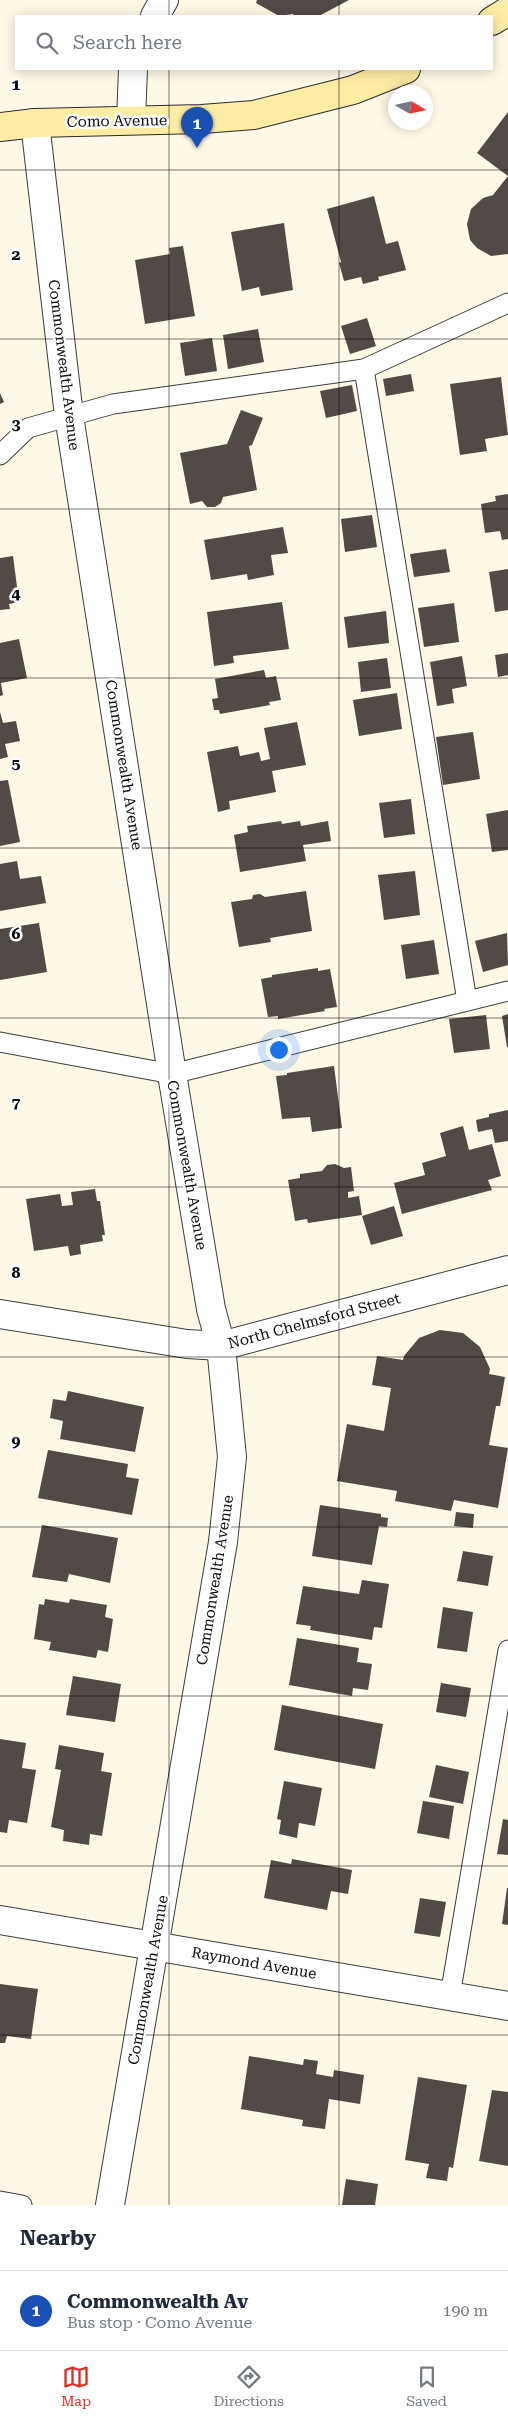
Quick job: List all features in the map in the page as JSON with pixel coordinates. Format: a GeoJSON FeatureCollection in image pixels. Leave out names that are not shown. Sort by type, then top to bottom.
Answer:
{"type":"FeatureCollection","features":[{"type":"Feature","properties":{"kind":"main road"},"geometry":{"type":"LineString","coordinates":[[493,20],[508,12]]}},
{"type":"Feature","properties":{"kind":"main road","name":"Como Avenue"},"geometry":{"type":"LineString","coordinates":[[0,127],[35,123],[202,119],[254,115],[353,90],[403,70]]}},
{"type":"Feature","properties":{"kind":"street"},"geometry":{"type":"LineString","coordinates":[[155,15],[164,0]]}},
{"type":"Feature","properties":{"kind":"street"},"geometry":{"type":"LineString","coordinates":[[131,120],[133,70]]}},
{"type":"Feature","properties":{"kind":"street","name":"Commonwealth Avenue"},"geometry":{"type":"LineString","coordinates":[[35,123],[70,416],[172,1074],[211,1309],[221,1346],[232,1457],[224,1542],[153,1946],[110,2205]]}},
{"type":"Feature","properties":{"kind":"street","name":"North Chelmsford Street"},"geometry":{"type":"LineString","coordinates":[[0,1314],[187,1344],[221,1346],[508,1270]]}},
{"type":"Feature","properties":{"kind":"street","name":"Raymond Avenue"},"geometry":{"type":"LineString","coordinates":[[0,1920],[508,2006]]}},
{"type":"Feature","properties":{"kind":"lane"},"geometry":{"type":"LineString","coordinates":[[0,455],[28,428],[113,404],[364,369],[508,303]]}},
{"type":"Feature","properties":{"kind":"lane"},"geometry":{"type":"LineString","coordinates":[[364,369],[467,1001]]}},
{"type":"Feature","properties":{"kind":"lane"},"geometry":{"type":"LineString","coordinates":[[0,1042],[172,1074],[508,990]]}},
{"type":"Feature","properties":{"kind":"lane"},"geometry":{"type":"LineString","coordinates":[[450,1996],[508,1650]]}},
{"type":"Feature","properties":{"kind":"lane"},"geometry":{"type":"LineString","coordinates":[[0,2201],[22,2205]]}},
{"type":"Feature","properties":{"kind":"building"},"geometry":{"type":"Polygon","coordinates":[[[257,0],[349,0],[321,15],[277,15],[256,3],[257,0]]]}},
{"type":"Feature","properties":{"kind":"building"},"geometry":{"type":"Polygon","coordinates":[[[508,112],[508,176],[477,153],[508,112]]]}},
{"type":"Feature","properties":{"kind":"building"},"geometry":{"type":"Polygon","coordinates":[[[508,176],[508,254],[491,256],[477,248],[470,240],[467,224],[471,209],[483,198],[493,195],[508,176]]]}},
{"type":"Feature","properties":{"kind":"building"},"geometry":{"type":"Polygon","coordinates":[[[374,196],[386,244],[398,241],[406,270],[378,277],[379,280],[363,284],[361,277],[344,281],[327,209],[374,196]]]}},
{"type":"Feature","properties":{"kind":"building"},"geometry":{"type":"Polygon","coordinates":[[[284,223],[293,290],[261,296],[259,287],[242,291],[231,232],[284,223]]]}},
{"type":"Feature","properties":{"kind":"building"},"geometry":{"type":"Polygon","coordinates":[[[183,246],[195,316],[145,324],[135,260],[170,254],[169,248],[183,246]]]}},
{"type":"Feature","properties":{"kind":"building"},"geometry":{"type":"Polygon","coordinates":[[[367,318],[376,346],[350,354],[341,326],[367,318]]]}},
{"type":"Feature","properties":{"kind":"building"},"geometry":{"type":"Polygon","coordinates":[[[258,329],[264,362],[228,369],[223,335],[258,329]]]}},
{"type":"Feature","properties":{"kind":"building"},"geometry":{"type":"Polygon","coordinates":[[[212,338],[217,371],[185,376],[180,343],[212,338]]]}},
{"type":"Feature","properties":{"kind":"building"},"geometry":{"type":"Polygon","coordinates":[[[411,374],[414,391],[386,396],[383,379],[411,374]]]}},
{"type":"Feature","properties":{"kind":"building"},"geometry":{"type":"Polygon","coordinates":[[[501,377],[508,435],[485,439],[487,451],[460,455],[450,384],[501,377]]]}},
{"type":"Feature","properties":{"kind":"building"},"geometry":{"type":"Polygon","coordinates":[[[352,385],[357,411],[326,418],[320,391],[352,385]]]}},
{"type":"Feature","properties":{"kind":"building"},"geometry":{"type":"Polygon","coordinates":[[[0,393],[4,402],[0,404],[0,393]]]}},
{"type":"Feature","properties":{"kind":"building"},"geometry":{"type":"Polygon","coordinates":[[[241,410],[263,418],[252,445],[249,446],[257,490],[223,497],[221,503],[215,507],[207,507],[202,501],[190,504],[180,453],[227,444],[241,410]]]}},
{"type":"Feature","properties":{"kind":"building"},"geometry":{"type":"Polygon","coordinates":[[[508,494],[508,539],[502,540],[500,531],[485,533],[481,504],[496,501],[495,496],[508,494]]]}},
{"type":"Feature","properties":{"kind":"building"},"geometry":{"type":"Polygon","coordinates":[[[372,515],[377,547],[345,552],[341,519],[372,515]]]}},
{"type":"Feature","properties":{"kind":"building"},"geometry":{"type":"Polygon","coordinates":[[[283,527],[288,553],[271,555],[274,575],[248,580],[247,574],[211,580],[204,540],[283,527]]]}},
{"type":"Feature","properties":{"kind":"building"},"geometry":{"type":"Polygon","coordinates":[[[446,549],[450,572],[414,577],[410,554],[446,549]]]}},
{"type":"Feature","properties":{"kind":"building"},"geometry":{"type":"Polygon","coordinates":[[[13,556],[19,602],[9,604],[10,609],[0,610],[0,558],[13,556]]]}},
{"type":"Feature","properties":{"kind":"building"},"geometry":{"type":"Polygon","coordinates":[[[508,569],[508,610],[495,612],[489,572],[508,569]]]}},
{"type":"Feature","properties":{"kind":"building"},"geometry":{"type":"Polygon","coordinates":[[[282,602],[289,649],[233,656],[234,663],[214,666],[207,612],[282,602]]]}},
{"type":"Feature","properties":{"kind":"building"},"geometry":{"type":"Polygon","coordinates":[[[454,603],[459,642],[424,647],[418,608],[454,603]]]}},
{"type":"Feature","properties":{"kind":"building"},"geometry":{"type":"Polygon","coordinates":[[[386,611],[389,643],[348,648],[344,617],[386,611]]]}},
{"type":"Feature","properties":{"kind":"building"},"geometry":{"type":"Polygon","coordinates":[[[19,639],[27,678],[1,683],[3,695],[0,696],[0,643],[19,639]]]}},
{"type":"Feature","properties":{"kind":"building"},"geometry":{"type":"Polygon","coordinates":[[[508,653],[508,675],[498,677],[495,655],[508,653]]]}},
{"type":"Feature","properties":{"kind":"building"},"geometry":{"type":"Polygon","coordinates":[[[462,656],[467,686],[452,689],[454,703],[437,706],[430,662],[462,656]]]}},
{"type":"Feature","properties":{"kind":"building"},"geometry":{"type":"Polygon","coordinates":[[[387,658],[391,688],[361,692],[358,662],[387,658]]]}},
{"type":"Feature","properties":{"kind":"building"},"geometry":{"type":"Polygon","coordinates":[[[264,670],[266,678],[276,676],[281,700],[269,702],[270,705],[220,714],[219,710],[214,710],[212,699],[218,698],[215,679],[264,670]]]}},
{"type":"Feature","properties":{"kind":"building"},"geometry":{"type":"Polygon","coordinates":[[[397,693],[402,729],[359,736],[353,700],[397,693]]]}},
{"type":"Feature","properties":{"kind":"building"},"geometry":{"type":"Polygon","coordinates":[[[0,712],[3,723],[16,721],[20,741],[5,744],[8,757],[0,759],[0,712]]]}},
{"type":"Feature","properties":{"kind":"building"},"geometry":{"type":"Polygon","coordinates":[[[297,722],[306,765],[272,771],[276,792],[229,801],[230,809],[218,812],[207,752],[238,746],[240,756],[259,752],[261,761],[270,759],[264,728],[297,722]]]}},
{"type":"Feature","properties":{"kind":"building"},"geometry":{"type":"Polygon","coordinates":[[[473,732],[480,779],[443,785],[436,737],[473,732]]]}},
{"type":"Feature","properties":{"kind":"building"},"geometry":{"type":"Polygon","coordinates":[[[8,780],[20,842],[0,846],[0,781],[8,780]]]}},
{"type":"Feature","properties":{"kind":"building"},"geometry":{"type":"Polygon","coordinates":[[[411,799],[415,834],[384,838],[379,803],[411,799]]]}},
{"type":"Feature","properties":{"kind":"building"},"geometry":{"type":"Polygon","coordinates":[[[508,810],[508,850],[492,852],[486,814],[508,810]]]}},
{"type":"Feature","properties":{"kind":"building"},"geometry":{"type":"Polygon","coordinates":[[[281,821],[282,824],[300,821],[301,826],[328,821],[331,841],[303,845],[306,861],[240,872],[234,835],[248,832],[247,826],[281,821]]]}},
{"type":"Feature","properties":{"kind":"building"},"geometry":{"type":"Polygon","coordinates":[[[17,861],[20,879],[41,876],[46,903],[0,911],[0,864],[17,861]]]}},
{"type":"Feature","properties":{"kind":"building"},"geometry":{"type":"Polygon","coordinates":[[[415,871],[420,915],[384,920],[378,875],[415,871]]]}},
{"type":"Feature","properties":{"kind":"building"},"geometry":{"type":"Polygon","coordinates":[[[306,891],[312,931],[270,938],[271,942],[239,947],[231,902],[252,899],[253,895],[260,894],[265,897],[306,891]]]}},
{"type":"Feature","properties":{"kind":"building"},"geometry":{"type":"Polygon","coordinates":[[[39,923],[47,972],[0,980],[0,929],[39,923]]]}},
{"type":"Feature","properties":{"kind":"building"},"geometry":{"type":"Polygon","coordinates":[[[507,933],[508,965],[483,972],[475,941],[507,933]]]}},
{"type":"Feature","properties":{"kind":"building"},"geometry":{"type":"Polygon","coordinates":[[[434,940],[439,974],[406,979],[401,945],[434,940]]]}},
{"type":"Feature","properties":{"kind":"building"},"geometry":{"type":"Polygon","coordinates":[[[318,968],[318,971],[330,969],[337,1007],[324,1009],[325,1011],[278,1019],[278,1016],[268,1017],[261,979],[272,977],[272,975],[318,968]]]}},
{"type":"Feature","properties":{"kind":"building"},"geometry":{"type":"Polygon","coordinates":[[[508,1014],[508,1047],[507,1047],[502,1016],[508,1014]]]}},
{"type":"Feature","properties":{"kind":"building"},"geometry":{"type":"Polygon","coordinates":[[[486,1015],[490,1049],[454,1053],[449,1019],[486,1015]]]}},
{"type":"Feature","properties":{"kind":"building"},"geometry":{"type":"Polygon","coordinates":[[[334,1066],[342,1128],[312,1132],[310,1117],[282,1119],[276,1076],[334,1066]]]}},
{"type":"Feature","properties":{"kind":"building"},"geometry":{"type":"Polygon","coordinates":[[[508,1110],[508,1141],[495,1143],[492,1129],[478,1132],[476,1120],[489,1117],[489,1114],[508,1110]]]}},
{"type":"Feature","properties":{"kind":"building"},"geometry":{"type":"Polygon","coordinates":[[[463,1126],[469,1150],[492,1144],[501,1176],[488,1180],[492,1190],[402,1214],[394,1183],[425,1175],[422,1163],[446,1156],[440,1133],[463,1126]]]}},
{"type":"Feature","properties":{"kind":"building"},"geometry":{"type":"Polygon","coordinates":[[[335,1164],[344,1168],[351,1167],[354,1191],[348,1192],[348,1198],[359,1196],[362,1215],[308,1223],[307,1219],[295,1221],[288,1180],[300,1178],[300,1174],[322,1171],[327,1165],[335,1164]]]}},
{"type":"Feature","properties":{"kind":"building"},"geometry":{"type":"Polygon","coordinates":[[[95,1189],[97,1201],[100,1201],[105,1235],[102,1235],[103,1241],[80,1245],[81,1254],[70,1256],[68,1246],[34,1251],[26,1199],[60,1194],[62,1206],[73,1205],[71,1192],[95,1189]]]}},
{"type":"Feature","properties":{"kind":"building"},"geometry":{"type":"Polygon","coordinates":[[[394,1206],[403,1236],[371,1245],[362,1216],[394,1206]]]}},
{"type":"Feature","properties":{"kind":"building"},"geometry":{"type":"Polygon","coordinates":[[[440,1330],[463,1333],[480,1347],[490,1369],[489,1374],[505,1377],[500,1406],[496,1406],[489,1445],[508,1448],[498,1508],[454,1500],[451,1511],[395,1501],[397,1491],[337,1481],[347,1424],[384,1431],[391,1388],[372,1385],[377,1356],[403,1360],[404,1356],[419,1338],[440,1330]]]}},
{"type":"Feature","properties":{"kind":"building"},"geometry":{"type":"Polygon","coordinates":[[[68,1391],[144,1407],[135,1452],[60,1439],[63,1421],[50,1418],[53,1399],[66,1401],[68,1391]]]}},
{"type":"Feature","properties":{"kind":"building"},"geometry":{"type":"Polygon","coordinates":[[[48,1450],[128,1464],[126,1477],[139,1479],[132,1515],[38,1498],[48,1450]]]}},
{"type":"Feature","properties":{"kind":"building"},"geometry":{"type":"Polygon","coordinates":[[[320,1505],[381,1514],[381,1517],[388,1518],[387,1527],[379,1526],[372,1565],[312,1556],[320,1505]]]}},
{"type":"Feature","properties":{"kind":"building"},"geometry":{"type":"Polygon","coordinates":[[[456,1512],[474,1514],[473,1528],[454,1526],[456,1512]]]}},
{"type":"Feature","properties":{"kind":"building"},"geometry":{"type":"Polygon","coordinates":[[[42,1525],[118,1538],[110,1583],[69,1574],[67,1582],[32,1577],[42,1525]]]}},
{"type":"Feature","properties":{"kind":"building"},"geometry":{"type":"Polygon","coordinates":[[[463,1551],[493,1556],[488,1586],[457,1581],[463,1551]]]}},
{"type":"Feature","properties":{"kind":"building"},"geometry":{"type":"Polygon","coordinates":[[[362,1580],[389,1584],[382,1628],[374,1627],[372,1640],[310,1630],[311,1626],[296,1624],[303,1586],[359,1594],[362,1580]]]}},
{"type":"Feature","properties":{"kind":"building"},"geometry":{"type":"Polygon","coordinates":[[[45,1599],[69,1603],[70,1599],[107,1605],[105,1617],[113,1619],[108,1652],[98,1650],[96,1658],[49,1650],[51,1642],[34,1639],[39,1604],[44,1605],[45,1599]]]}},
{"type":"Feature","properties":{"kind":"building"},"geometry":{"type":"Polygon","coordinates":[[[443,1607],[473,1612],[467,1652],[437,1648],[443,1607]]]}},
{"type":"Feature","properties":{"kind":"building"},"geometry":{"type":"Polygon","coordinates":[[[297,1638],[359,1648],[357,1662],[372,1664],[368,1690],[353,1688],[352,1696],[289,1685],[297,1638]]]}},
{"type":"Feature","properties":{"kind":"building"},"geometry":{"type":"Polygon","coordinates":[[[73,1676],[121,1684],[115,1722],[66,1715],[73,1676]]]}},
{"type":"Feature","properties":{"kind":"building"},"geometry":{"type":"Polygon","coordinates":[[[441,1683],[471,1688],[466,1717],[436,1712],[441,1683]]]}},
{"type":"Feature","properties":{"kind":"building"},"geometry":{"type":"Polygon","coordinates":[[[282,1705],[383,1724],[375,1769],[274,1750],[282,1705]]]}},
{"type":"Feature","properties":{"kind":"building"},"geometry":{"type":"Polygon","coordinates":[[[0,1739],[26,1743],[22,1768],[36,1770],[27,1823],[9,1820],[7,1833],[0,1832],[0,1739]]]}},
{"type":"Feature","properties":{"kind":"building"},"geometry":{"type":"Polygon","coordinates":[[[59,1745],[104,1753],[101,1771],[112,1773],[102,1836],[90,1834],[89,1845],[63,1841],[64,1830],[51,1827],[61,1770],[55,1769],[59,1745]]]}},
{"type":"Feature","properties":{"kind":"building"},"geometry":{"type":"Polygon","coordinates":[[[436,1765],[469,1772],[463,1804],[429,1797],[436,1765]]]}},
{"type":"Feature","properties":{"kind":"building"},"geometry":{"type":"Polygon","coordinates":[[[284,1781],[322,1788],[315,1826],[299,1823],[297,1838],[279,1834],[281,1820],[277,1819],[284,1781]]]}},
{"type":"Feature","properties":{"kind":"building"},"geometry":{"type":"Polygon","coordinates":[[[423,1801],[454,1806],[449,1839],[417,1833],[423,1801]]]}},
{"type":"Feature","properties":{"kind":"building"},"geometry":{"type":"Polygon","coordinates":[[[503,1819],[508,1820],[508,1855],[497,1854],[503,1819]]]}},
{"type":"Feature","properties":{"kind":"building"},"geometry":{"type":"Polygon","coordinates":[[[292,1859],[352,1870],[348,1894],[331,1891],[327,1910],[264,1898],[271,1860],[291,1864],[292,1859]]]}},
{"type":"Feature","properties":{"kind":"building"},"geometry":{"type":"Polygon","coordinates":[[[508,1888],[508,1925],[502,1924],[508,1888]]]}},
{"type":"Feature","properties":{"kind":"building"},"geometry":{"type":"Polygon","coordinates":[[[420,1898],[446,1902],[440,1937],[414,1933],[420,1898]]]}},
{"type":"Feature","properties":{"kind":"building"},"geometry":{"type":"Polygon","coordinates":[[[0,1984],[38,1989],[31,2039],[7,2036],[5,2043],[0,2043],[0,1984]]]}},
{"type":"Feature","properties":{"kind":"building"},"geometry":{"type":"Polygon","coordinates":[[[249,2056],[303,2065],[304,2059],[318,2061],[316,2074],[333,2077],[334,2070],[364,2075],[360,2104],[329,2099],[325,2129],[302,2126],[303,2120],[241,2109],[249,2056]]]}},
{"type":"Feature","properties":{"kind":"building"},"geometry":{"type":"Polygon","coordinates":[[[418,2077],[467,2085],[453,2168],[449,2167],[447,2181],[426,2178],[429,2164],[405,2160],[418,2077]]]}},
{"type":"Feature","properties":{"kind":"building"},"geometry":{"type":"Polygon","coordinates":[[[492,2090],[508,2092],[508,2166],[479,2161],[492,2090]]]}},
{"type":"Feature","properties":{"kind":"building"},"geometry":{"type":"Polygon","coordinates":[[[346,2179],[378,2184],[375,2205],[342,2205],[346,2179]]]}},
{"type":"Feature","properties":{"kind":"place","name":"Commonwealth Av"},"geometry":{"type":"Point","coordinates":[197,148]}}]}
